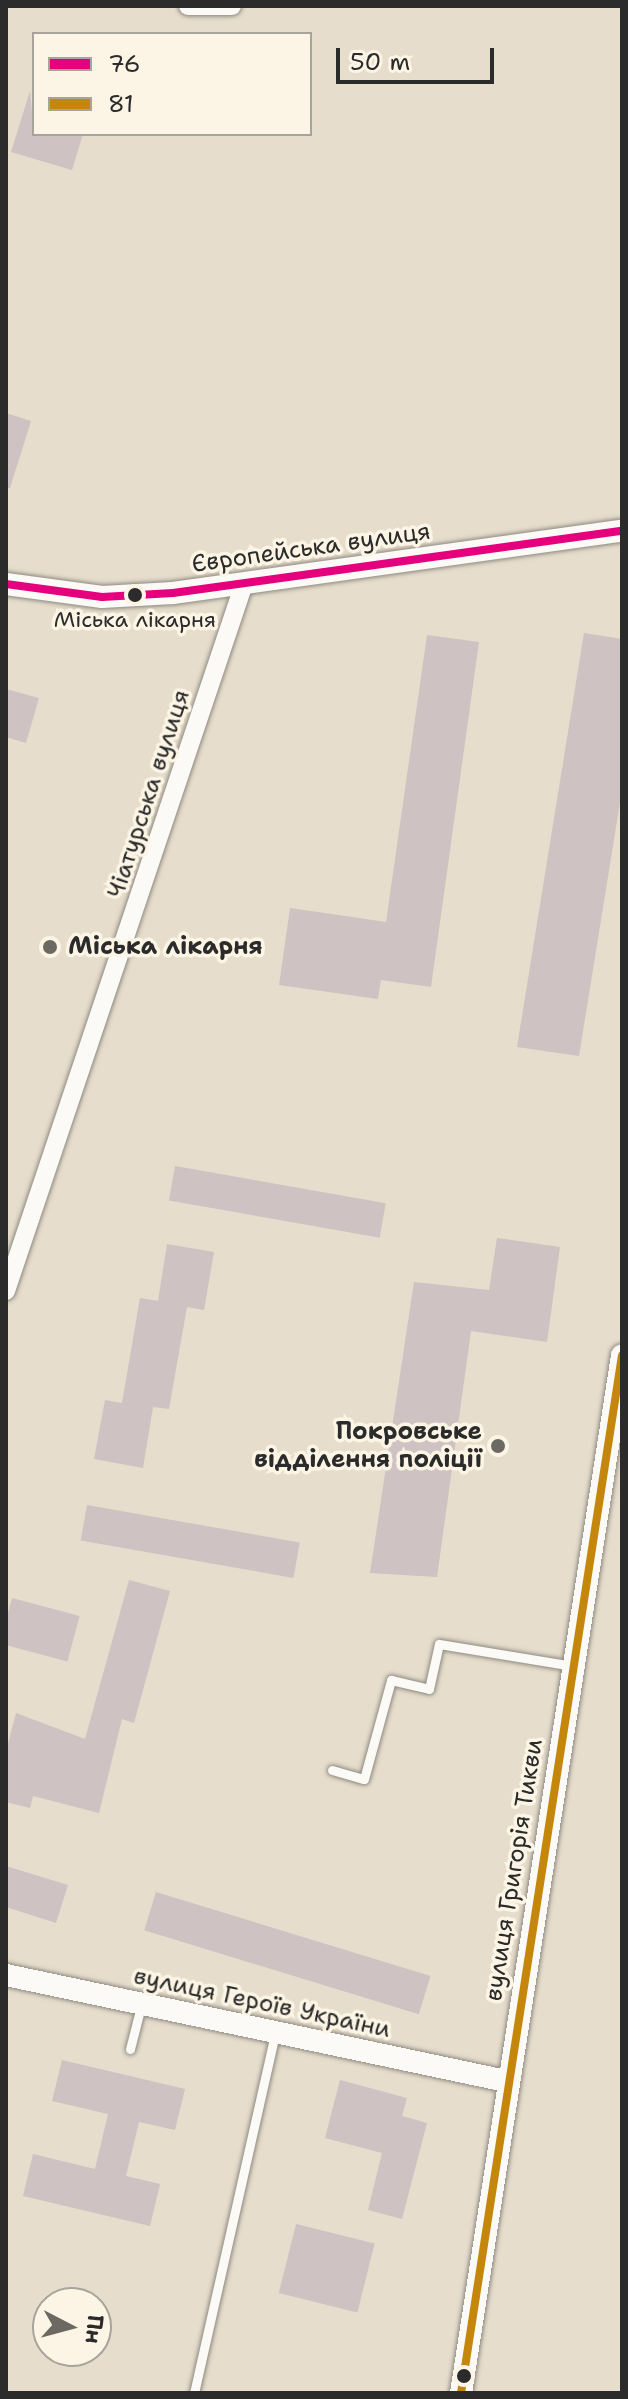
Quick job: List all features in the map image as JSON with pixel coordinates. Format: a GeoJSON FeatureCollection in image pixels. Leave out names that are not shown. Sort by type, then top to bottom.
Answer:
{"type":"FeatureCollection","features":[{"type":"Feature","properties":{"kind":"street"},"geometry":{"type":"LineString","coordinates":[[188,6],[232,6]]}},
{"type":"Feature","properties":{"kind":"street","name":"Європейська вулиця"},"geometry":{"type":"LineString","coordinates":[[6,584],[102,597],[244,584],[622,531]]}},
{"type":"Feature","properties":{"kind":"street","name":"Чіатурська вулиця"},"geometry":{"type":"LineString","coordinates":[[6,1291],[244,584]]}},
{"type":"Feature","properties":{"kind":"street","name":"вулиця Григорія Тикви"},"geometry":{"type":"LineString","coordinates":[[461,2393],[506,2081],[622,1355]]}},
{"type":"Feature","properties":{"kind":"street","name":"вулиця Героїв України"},"geometry":{"type":"LineString","coordinates":[[6,1975],[506,2081]]}},
{"type":"Feature","properties":{"kind":"lane"},"geometry":{"type":"LineString","coordinates":[[332,1770],[364,1779],[391,1680],[429,1689],[439,1644],[573,1666]]}},
{"type":"Feature","properties":{"kind":"lane"},"geometry":{"type":"LineString","coordinates":[[130,2049],[141,2004]]}},
{"type":"Feature","properties":{"kind":"lane"},"geometry":{"type":"LineString","coordinates":[[194,2393],[275,2032]]}},
{"type":"Feature","properties":{"kind":"building"},"geometry":{"type":"Polygon","coordinates":[[[30,91],[32,136],[82,136],[72,170],[11,152],[30,91]]]}},
{"type":"Feature","properties":{"kind":"building"},"geometry":{"type":"Polygon","coordinates":[[[6,413],[31,421],[10,488],[6,488],[6,413]]]}},
{"type":"Feature","properties":{"kind":"building"},"geometry":{"type":"Polygon","coordinates":[[[584,633],[622,639],[622,790],[579,1056],[517,1047],[584,633]]]}},
{"type":"Feature","properties":{"kind":"building"},"geometry":{"type":"Polygon","coordinates":[[[427,635],[479,642],[431,987],[381,980],[378,999],[279,985],[290,908],[386,922],[427,635]]]}},
{"type":"Feature","properties":{"kind":"building"},"geometry":{"type":"Polygon","coordinates":[[[6,689],[39,698],[26,743],[6,737],[6,689]]]}},
{"type":"Feature","properties":{"kind":"building"},"geometry":{"type":"Polygon","coordinates":[[[175,1166],[386,1203],[380,1238],[169,1200],[175,1166]]]}},
{"type":"Feature","properties":{"kind":"building"},"geometry":{"type":"Polygon","coordinates":[[[497,1238],[560,1247],[547,1342],[471,1331],[437,1577],[370,1573],[414,1282],[489,1290],[497,1238]]]}},
{"type":"Feature","properties":{"kind":"building"},"geometry":{"type":"Polygon","coordinates":[[[167,1244],[214,1252],[204,1310],[187,1307],[169,1409],[153,1407],[143,1468],[94,1459],[105,1400],[122,1403],[140,1298],[158,1301],[167,1244]]]}},
{"type":"Feature","properties":{"kind":"building"},"geometry":{"type":"Polygon","coordinates":[[[87,1505],[300,1543],[293,1578],[81,1540],[87,1505]]]}},
{"type":"Feature","properties":{"kind":"building"},"geometry":{"type":"Polygon","coordinates":[[[129,1580],[170,1591],[134,1723],[122,1719],[99,1813],[33,1796],[30,1808],[6,1802],[6,1751],[16,1713],[85,1739],[129,1580]]]}},
{"type":"Feature","properties":{"kind":"building"},"geometry":{"type":"Polygon","coordinates":[[[12,1598],[80,1616],[67,1662],[6,1645],[6,1620],[12,1598]]]}},
{"type":"Feature","properties":{"kind":"building"},"geometry":{"type":"Polygon","coordinates":[[[6,1866],[68,1885],[56,1923],[6,1907],[6,1866]]]}},
{"type":"Feature","properties":{"kind":"building"},"geometry":{"type":"Polygon","coordinates":[[[156,1892],[430,1976],[419,2014],[144,1930],[156,1892]]]}},
{"type":"Feature","properties":{"kind":"building"},"geometry":{"type":"Polygon","coordinates":[[[62,2060],[185,2089],[175,2130],[139,2122],[126,2176],[160,2184],[150,2226],[23,2196],[33,2154],[95,2169],[108,2114],[52,2101],[62,2060]]]}},
{"type":"Feature","properties":{"kind":"building"},"geometry":{"type":"Polygon","coordinates":[[[340,2080],[407,2098],[402,2116],[427,2123],[402,2219],[368,2210],[382,2153],[325,2138],[340,2080]]]}},
{"type":"Feature","properties":{"kind":"building"},"geometry":{"type":"Polygon","coordinates":[[[296,2224],[375,2244],[357,2312],[279,2293],[296,2224]]]}},
{"type":"Feature","properties":{"kind":"transit line","name":"76"},"geometry":{"type":"LineString","coordinates":[[6,584],[102,597],[173,593],[622,531]]}},
{"type":"Feature","properties":{"kind":"transit line","name":"81"},"geometry":{"type":"LineString","coordinates":[[461,2393],[622,1355]]}},
{"type":"Feature","properties":{"kind":"place","name":"Міська лікарня"},"geometry":{"type":"Point","coordinates":[135,595]}},
{"type":"Feature","properties":{"kind":"place","name":"Мiська лiкарня"},"geometry":{"type":"Point","coordinates":[50,947]}},
{"type":"Feature","properties":{"kind":"place","name":"Покровське відділення поліції"},"geometry":{"type":"Point","coordinates":[498,1446]}}]}
